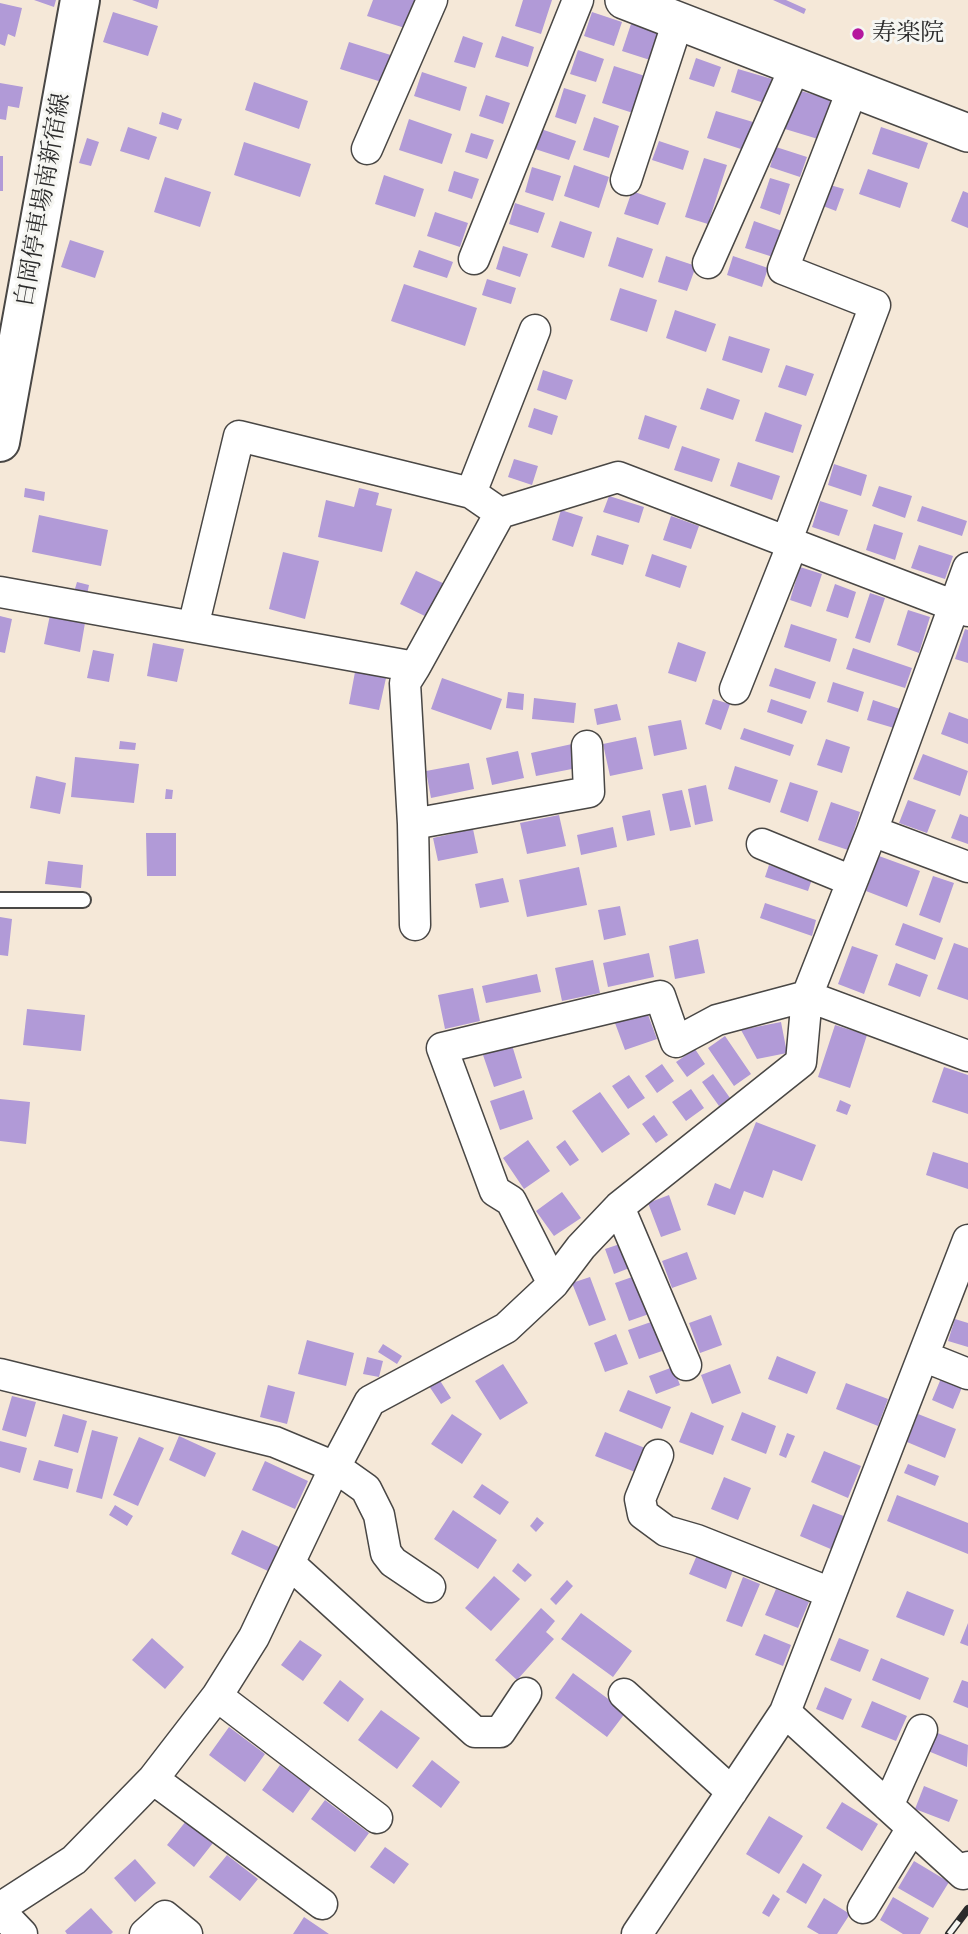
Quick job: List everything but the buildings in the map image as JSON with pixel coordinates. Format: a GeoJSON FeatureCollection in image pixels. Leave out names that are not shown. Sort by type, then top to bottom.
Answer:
{"type":"FeatureCollection","features":[{"type":"Feature","properties":{"kind":"main road","name":"白岡停車場南新宿線"},"geometry":{"type":"LineString","coordinates":[[1,434],[79,0]]}},
{"type":"Feature","properties":{"kind":"street"},"geometry":{"type":"LineString","coordinates":[[368,149],[432,0]]}},
{"type":"Feature","properties":{"kind":"street"},"geometry":{"type":"LineString","coordinates":[[474,259],[578,0]]}},
{"type":"Feature","properties":{"kind":"street"},"geometry":{"type":"LineString","coordinates":[[624,0],[968,133]]}},
{"type":"Feature","properties":{"kind":"street"},"geometry":{"type":"LineString","coordinates":[[626,180],[678,21]]}},
{"type":"Feature","properties":{"kind":"street"},"geometry":{"type":"LineString","coordinates":[[708,263],[795,67]]}},
{"type":"Feature","properties":{"kind":"street"},"geometry":{"type":"LineString","coordinates":[[735,690],[875,305],[783,269],[853,88]]}},
{"type":"Feature","properties":{"kind":"street"},"geometry":{"type":"LineString","coordinates":[[471,493],[535,330]]}},
{"type":"Feature","properties":{"kind":"street"},"geometry":{"type":"LineString","coordinates":[[193,627],[239,436],[471,493],[500,513]]}},
{"type":"Feature","properties":{"kind":"street"},"geometry":{"type":"LineString","coordinates":[[415,925],[413,824],[405,683],[500,513],[618,477],[960,608]]}},
{"type":"Feature","properties":{"kind":"street"},"geometry":{"type":"LineString","coordinates":[[22,1934],[0,1910],[74,1860],[153,1779],[217,1696],[254,1637],[335,1467],[370,1401],[506,1328],[553,1284],[581,1247],[619,1207],[801,1062],[807,996],[960,608],[968,568]]}},
{"type":"Feature","properties":{"kind":"street"},"geometry":{"type":"LineString","coordinates":[[0,592],[415,667]]}},
{"type":"Feature","properties":{"kind":"street"},"geometry":{"type":"LineString","coordinates":[[413,824],[589,792],[587,746]]}},
{"type":"Feature","properties":{"kind":"street"},"geometry":{"type":"LineString","coordinates":[[872,831],[968,867]]}},
{"type":"Feature","properties":{"kind":"street"},"geometry":{"type":"LineString","coordinates":[[762,844],[852,881]]}},
{"type":"Feature","properties":{"kind":"street"},"geometry":{"type":"LineString","coordinates":[[553,1284],[512,1201],[495,1191],[442,1048],[660,996],[676,1042],[717,1020],[807,996],[967,1055]]}},
{"type":"Feature","properties":{"kind":"street"},"geometry":{"type":"LineString","coordinates":[[619,1207],[686,1365]]}},
{"type":"Feature","properties":{"kind":"street"},"geometry":{"type":"LineString","coordinates":[[637,1934],[785,1712],[923,1356],[957,1302],[968,1240]]}},
{"type":"Feature","properties":{"kind":"street"},"geometry":{"type":"LineString","coordinates":[[923,1356],[968,1374]]}},
{"type":"Feature","properties":{"kind":"street"},"geometry":{"type":"LineString","coordinates":[[0,1374],[275,1442],[335,1467],[366,1489],[379,1515],[386,1553],[393,1562],[429,1587]]}},
{"type":"Feature","properties":{"kind":"street"},"geometry":{"type":"LineString","coordinates":[[658,1455],[640,1499],[643,1514],[666,1531],[697,1540],[831,1593]]}},
{"type":"Feature","properties":{"kind":"street"},"geometry":{"type":"LineString","coordinates":[[290,1564],[475,1732],[500,1732],[526,1693]]}},
{"type":"Feature","properties":{"kind":"street"},"geometry":{"type":"LineString","coordinates":[[624,1694],[732,1792]]}},
{"type":"Feature","properties":{"kind":"street"},"geometry":{"type":"LineString","coordinates":[[217,1696],[377,1818]]}},
{"type":"Feature","properties":{"kind":"street"},"geometry":{"type":"LineString","coordinates":[[785,1712],[963,1874],[968,1867]]}},
{"type":"Feature","properties":{"kind":"street"},"geometry":{"type":"LineString","coordinates":[[888,1806],[922,1730]]}},
{"type":"Feature","properties":{"kind":"street"},"geometry":{"type":"LineString","coordinates":[[153,1779],[322,1905]]}},
{"type":"Feature","properties":{"kind":"street"},"geometry":{"type":"LineString","coordinates":[[863,1908],[912,1828]]}},
{"type":"Feature","properties":{"kind":"street"},"geometry":{"type":"LineString","coordinates":[[145,1934],[165,1916],[187,1934]]}},
{"type":"Feature","properties":{"kind":"lane"},"geometry":{"type":"LineString","coordinates":[[0,900],[83,900]]}},
{"type":"Feature","properties":{"kind":"railway"},"geometry":{"type":"LineString","coordinates":[[949,1934],[968,1909]]}},
{"type":"Feature","properties":{"kind":"place","name":"寿楽院"},"geometry":{"type":"Point","coordinates":[858,34]}}]}
